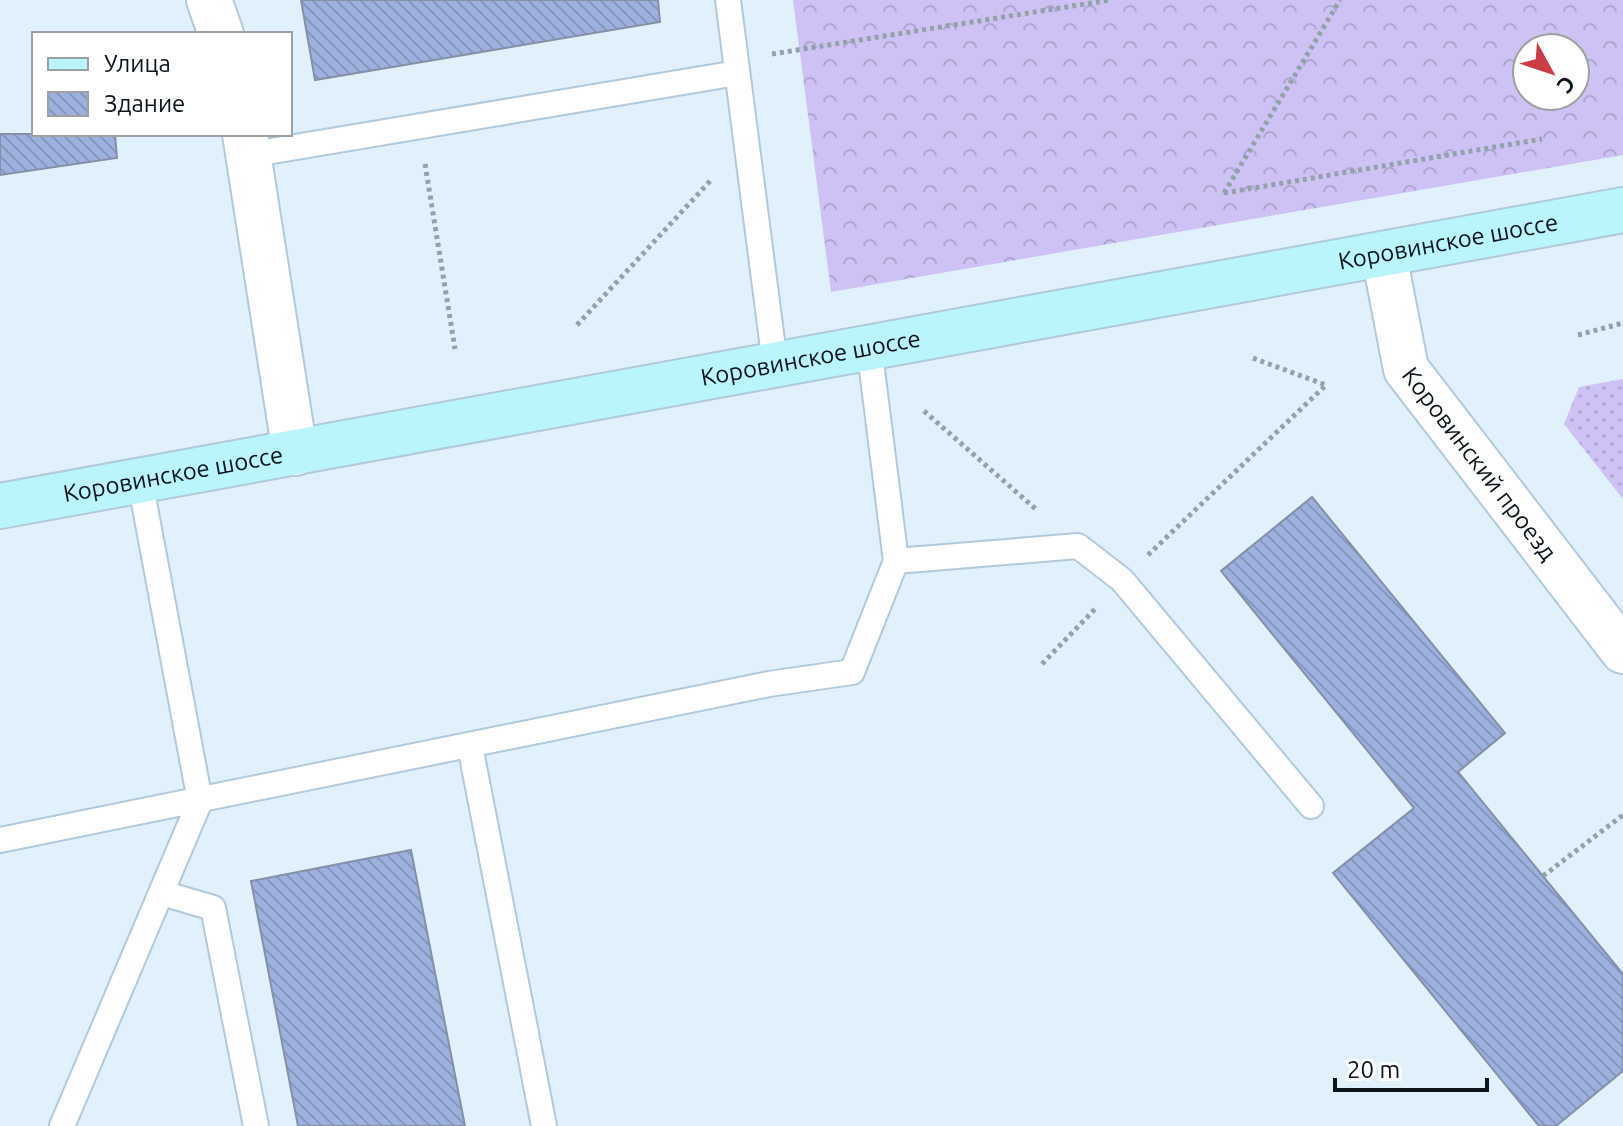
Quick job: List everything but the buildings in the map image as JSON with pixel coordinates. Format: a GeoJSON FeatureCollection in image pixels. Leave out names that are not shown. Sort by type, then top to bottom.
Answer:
{"type":"FeatureCollection","features":[{"type":"Feature","properties":{"kind":"main road","name":"Коровинское шоссе"},"geometry":{"type":"LineString","coordinates":[[0,506],[1623,210]]}},
{"type":"Feature","properties":{"kind":"street"},"geometry":{"type":"LineString","coordinates":[[209,0],[220,32]]}},
{"type":"Feature","properties":{"kind":"street"},"geometry":{"type":"LineString","coordinates":[[246,144],[295,453]]}},
{"type":"Feature","properties":{"kind":"street","name":"Коровинский проезд"},"geometry":{"type":"LineString","coordinates":[[1384,255],[1406,369],[1623,651]]}},
{"type":"Feature","properties":{"kind":"lane"},"geometry":{"type":"LineString","coordinates":[[728,0],[775,364]]}},
{"type":"Feature","properties":{"kind":"lane"},"geometry":{"type":"LineString","coordinates":[[246,144],[418,126],[736,66]]}},
{"type":"Feature","properties":{"kind":"lane"},"geometry":{"type":"LineString","coordinates":[[0,840],[769,684],[852,672],[896,561],[869,346]]}},
{"type":"Feature","properties":{"kind":"lane"},"geometry":{"type":"LineString","coordinates":[[62,1126],[200,801],[140,481]]}},
{"type":"Feature","properties":{"kind":"lane"},"geometry":{"type":"LineString","coordinates":[[896,561],[1078,546],[1122,580],[1311,806]]}},
{"type":"Feature","properties":{"kind":"lane"},"geometry":{"type":"LineString","coordinates":[[470,746],[544,1126]]}},
{"type":"Feature","properties":{"kind":"lane"},"geometry":{"type":"LineString","coordinates":[[162,893],[213,908],[256,1126]]}},
{"type":"Feature","properties":{"kind":"path"},"geometry":{"type":"LineString","coordinates":[[736,66],[1110,0]]}},
{"type":"Feature","properties":{"kind":"path"},"geometry":{"type":"LineString","coordinates":[[1340,0],[1224,193],[1542,139]]}},
{"type":"Feature","properties":{"kind":"path"},"geometry":{"type":"LineString","coordinates":[[418,126],[455,349]]}},
{"type":"Feature","properties":{"kind":"path"},"geometry":{"type":"LineString","coordinates":[[577,325],[746,143]]}},
{"type":"Feature","properties":{"kind":"path"},"geometry":{"type":"LineString","coordinates":[[1578,335],[1623,323]]}},
{"type":"Feature","properties":{"kind":"path"},"geometry":{"type":"LineString","coordinates":[[1042,664],[1122,580],[1326,385],[1250,357]]}},
{"type":"Feature","properties":{"kind":"path"},"geometry":{"type":"LineString","coordinates":[[924,411],[1078,546]]}},
{"type":"Feature","properties":{"kind":"path"},"geometry":{"type":"LineString","coordinates":[[1543,876],[1623,815]]}},
{"type":"Feature","properties":{"kind":"green space"},"geometry":{"type":"Polygon","coordinates":[[[793,0],[1623,0],[1623,155],[831,292],[793,0]]]}},
{"type":"Feature","properties":{"kind":"green space"},"geometry":{"type":"Polygon","coordinates":[[[1623,379],[1623,499],[1564,424],[1579,387],[1623,379]]]}}]}
